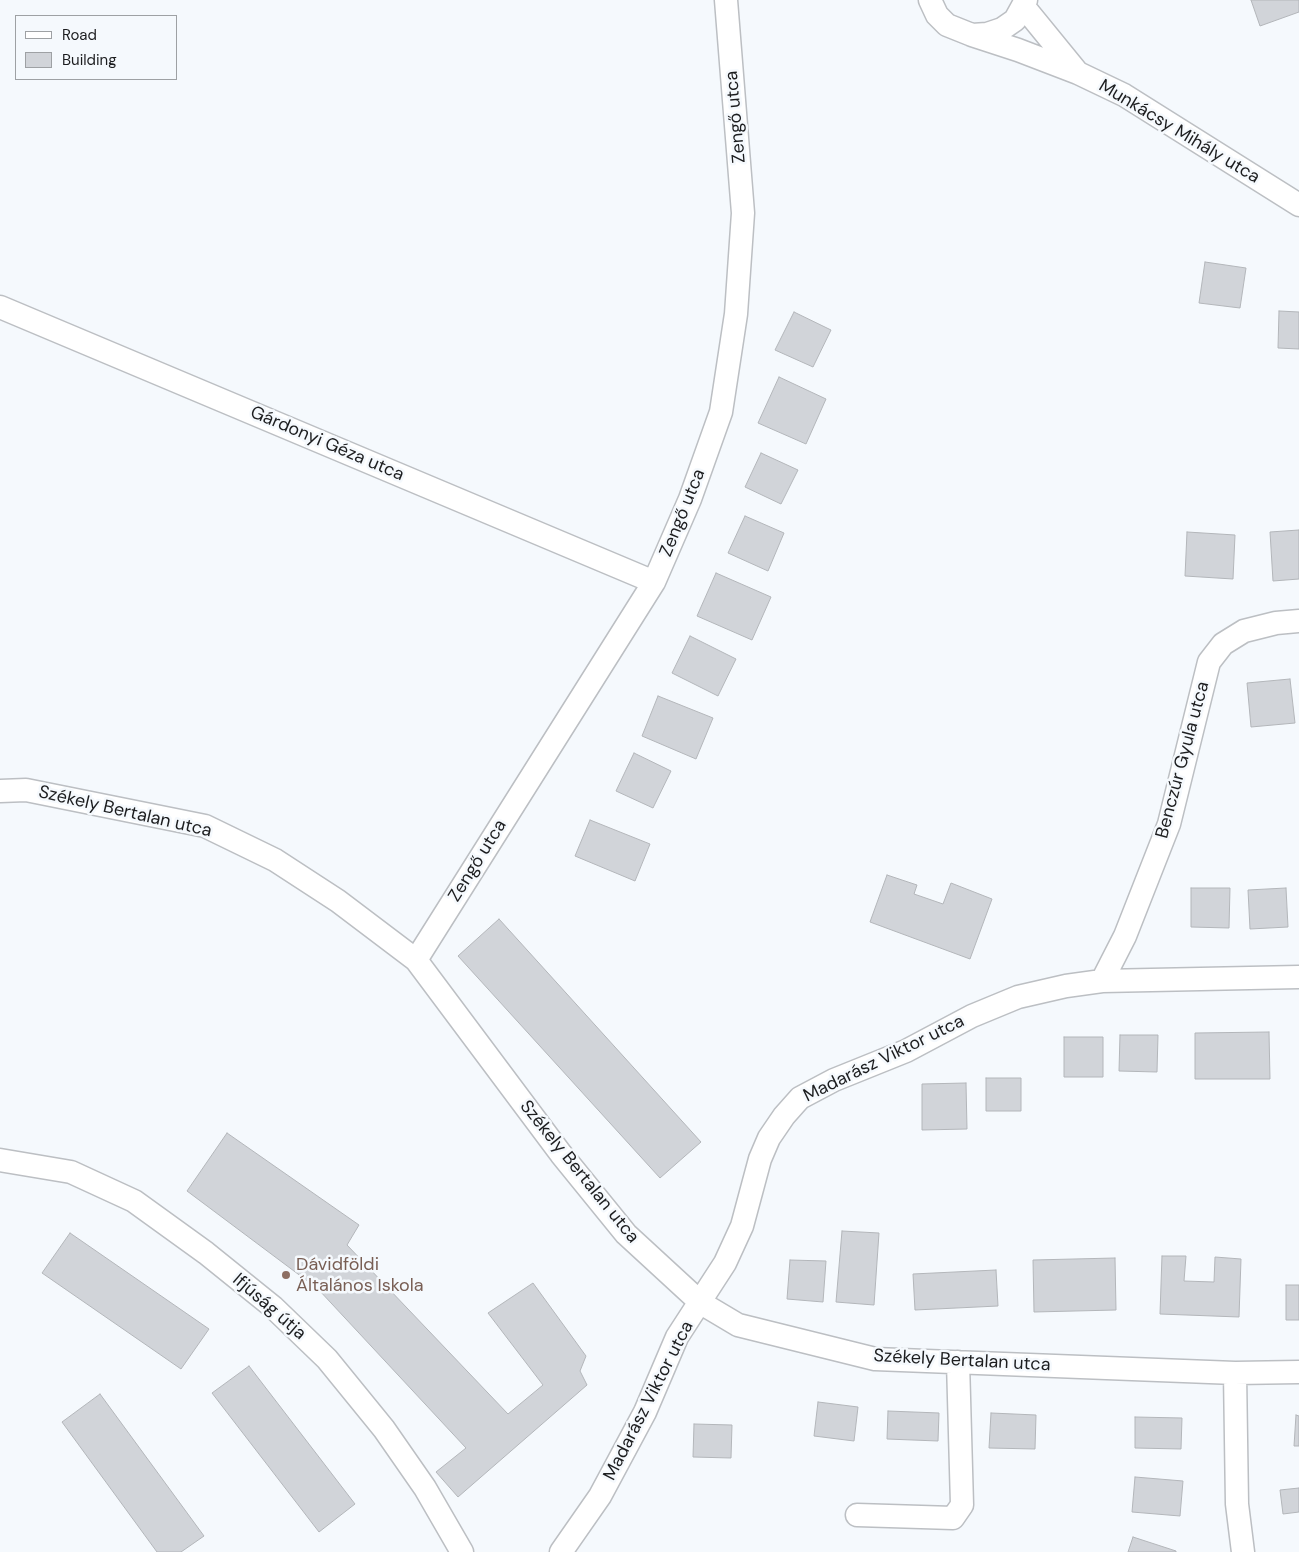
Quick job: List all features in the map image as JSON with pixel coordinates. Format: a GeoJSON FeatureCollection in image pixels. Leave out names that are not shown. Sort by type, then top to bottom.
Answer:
{"type":"FeatureCollection","features":[{"type":"Feature","properties":{"kind":"street","name":"Zengő utca"},"geometry":{"type":"LineString","coordinates":[[416,960],[654,582],[690,499],[721,412],[736,314],[743,213],[726,0]]}},
{"type":"Feature","properties":{"kind":"street","name":"Munkácsy Mihály utca"},"geometry":{"type":"LineString","coordinates":[[930,0],[937,15],[947,25],[1078,73],[1124,95],[1299,205]]}},
{"type":"Feature","properties":{"kind":"street"},"geometry":{"type":"LineString","coordinates":[[972,35],[988,34],[1002,29],[1015,20],[1025,4],[1078,73]]}},
{"type":"Feature","properties":{"kind":"street","name":"Gárdonyi Géza utca"},"geometry":{"type":"LineString","coordinates":[[0,307],[654,582]]}},
{"type":"Feature","properties":{"kind":"street","name":"Benczúr Gyula utca"},"geometry":{"type":"LineString","coordinates":[[1102,981],[1125,936],[1169,824],[1209,662],[1223,644],[1244,631],[1299,621]]}},
{"type":"Feature","properties":{"kind":"street","name":"Székely Bertalan utca"},"geometry":{"type":"LineString","coordinates":[[0,791],[26,790],[205,826],[275,860],[338,901],[416,960],[561,1154],[626,1234],[701,1302],[738,1325],[875,1359],[1235,1373],[1299,1372]]}},
{"type":"Feature","properties":{"kind":"street","name":"Madarász Viktor utca"},"geometry":{"type":"LineString","coordinates":[[561,1552],[600,1496],[646,1412],[677,1337],[725,1263],[742,1226],[760,1159],[769,1138],[784,1116],[800,1098],[834,1080],[906,1051],[972,1016],[1018,997],[1066,986],[1102,981],[1299,977]]}},
{"type":"Feature","properties":{"kind":"street","name":"Ifjúság útja"},"geometry":{"type":"LineString","coordinates":[[0,1160],[71,1172],[134,1201],[206,1253],[273,1307],[326,1359],[384,1429],[426,1488],[462,1552]]}},
{"type":"Feature","properties":{"kind":"street"},"geometry":{"type":"LineString","coordinates":[[858,1515],[953,1518],[962,1504],[958,1362]]}},
{"type":"Feature","properties":{"kind":"street"},"geometry":{"type":"LineString","coordinates":[[1235,1373],[1237,1504],[1243,1552]]}},
{"type":"Feature","properties":{"kind":"building"},"geometry":{"type":"Polygon","coordinates":[[[1251,0],[1299,0],[1299,12],[1260,26],[1251,0]]]}},
{"type":"Feature","properties":{"kind":"building"},"geometry":{"type":"Polygon","coordinates":[[[1205,262],[1246,268],[1240,308],[1199,303],[1205,262]]]}},
{"type":"Feature","properties":{"kind":"building"},"geometry":{"type":"Polygon","coordinates":[[[1279,311],[1299,312],[1299,349],[1278,348],[1279,311]]]}},
{"type":"Feature","properties":{"kind":"building"},"geometry":{"type":"Polygon","coordinates":[[[794,312],[831,330],[813,367],[775,350],[794,312]]]}},
{"type":"Feature","properties":{"kind":"building"},"geometry":{"type":"Polygon","coordinates":[[[779,377],[826,399],[806,444],[758,423],[779,377]]]}},
{"type":"Feature","properties":{"kind":"building"},"geometry":{"type":"Polygon","coordinates":[[[761,453],[798,470],[781,504],[745,487],[761,453]]]}},
{"type":"Feature","properties":{"kind":"building"},"geometry":{"type":"Polygon","coordinates":[[[745,516],[784,533],[768,571],[728,553],[745,516]]]}},
{"type":"Feature","properties":{"kind":"building"},"geometry":{"type":"Polygon","coordinates":[[[1299,530],[1299,579],[1273,581],[1270,532],[1299,530]]]}},
{"type":"Feature","properties":{"kind":"building"},"geometry":{"type":"Polygon","coordinates":[[[1187,532],[1235,535],[1233,579],[1185,576],[1187,532]]]}},
{"type":"Feature","properties":{"kind":"building"},"geometry":{"type":"Polygon","coordinates":[[[716,573],[771,597],[752,640],[697,616],[716,573]]]}},
{"type":"Feature","properties":{"kind":"building"},"geometry":{"type":"Polygon","coordinates":[[[690,636],[736,659],[718,696],[672,673],[690,636]]]}},
{"type":"Feature","properties":{"kind":"building"},"geometry":{"type":"Polygon","coordinates":[[[1290,679],[1295,723],[1251,727],[1247,683],[1290,679]]]}},
{"type":"Feature","properties":{"kind":"building"},"geometry":{"type":"Polygon","coordinates":[[[658,696],[713,718],[696,759],[642,736],[658,696]]]}},
{"type":"Feature","properties":{"kind":"building"},"geometry":{"type":"Polygon","coordinates":[[[634,753],[671,771],[653,808],[616,791],[634,753]]]}},
{"type":"Feature","properties":{"kind":"building"},"geometry":{"type":"Polygon","coordinates":[[[590,820],[650,844],[635,881],[575,856],[590,820]]]}},
{"type":"Feature","properties":{"kind":"building"},"geometry":{"type":"Polygon","coordinates":[[[887,875],[917,885],[914,894],[943,904],[951,883],[992,899],[970,959],[870,922],[887,875]]]}},
{"type":"Feature","properties":{"kind":"building"},"geometry":{"type":"Polygon","coordinates":[[[1191,888],[1230,888],[1229,928],[1191,927],[1191,888]]]}},
{"type":"Feature","properties":{"kind":"building"},"geometry":{"type":"Polygon","coordinates":[[[1286,888],[1288,927],[1250,929],[1248,890],[1286,888]]]}},
{"type":"Feature","properties":{"kind":"building"},"geometry":{"type":"Polygon","coordinates":[[[499,919],[701,1142],[660,1178],[458,956],[499,919]]]}},
{"type":"Feature","properties":{"kind":"building"},"geometry":{"type":"Polygon","coordinates":[[[1269,1032],[1270,1079],[1195,1079],[1195,1033],[1269,1032]]]}},
{"type":"Feature","properties":{"kind":"building"},"geometry":{"type":"Polygon","coordinates":[[[1120,1035],[1158,1035],[1157,1072],[1119,1071],[1120,1035]]]}},
{"type":"Feature","properties":{"kind":"building"},"geometry":{"type":"Polygon","coordinates":[[[1064,1037],[1103,1037],[1103,1077],[1064,1077],[1064,1037]]]}},
{"type":"Feature","properties":{"kind":"building"},"geometry":{"type":"Polygon","coordinates":[[[986,1078],[1021,1078],[1021,1111],[986,1111],[986,1078]]]}},
{"type":"Feature","properties":{"kind":"building"},"geometry":{"type":"Polygon","coordinates":[[[966,1083],[967,1129],[922,1130],[922,1084],[966,1083]]]}},
{"type":"Feature","properties":{"kind":"building"},"geometry":{"type":"Polygon","coordinates":[[[227,1133],[359,1225],[347,1245],[508,1414],[543,1385],[488,1313],[533,1283],[586,1356],[580,1371],[587,1385],[458,1497],[436,1472],[466,1448],[318,1289],[187,1191],[227,1133]]]}},
{"type":"Feature","properties":{"kind":"building"},"geometry":{"type":"Polygon","coordinates":[[[842,1231],[879,1233],[874,1305],[836,1302],[842,1231]]]}},
{"type":"Feature","properties":{"kind":"building"},"geometry":{"type":"Polygon","coordinates":[[[70,1233],[209,1329],[181,1369],[42,1273],[70,1233]]]}},
{"type":"Feature","properties":{"kind":"building"},"geometry":{"type":"Polygon","coordinates":[[[1162,1256],[1186,1256],[1184,1281],[1214,1282],[1215,1257],[1241,1259],[1239,1317],[1160,1314],[1162,1256]]]}},
{"type":"Feature","properties":{"kind":"building"},"geometry":{"type":"Polygon","coordinates":[[[1115,1258],[1116,1310],[1034,1312],[1033,1260],[1115,1258]]]}},
{"type":"Feature","properties":{"kind":"building"},"geometry":{"type":"Polygon","coordinates":[[[790,1260],[826,1261],[823,1302],[787,1299],[790,1260]]]}},
{"type":"Feature","properties":{"kind":"building"},"geometry":{"type":"Polygon","coordinates":[[[996,1270],[998,1306],[915,1310],[913,1274],[996,1270]]]}},
{"type":"Feature","properties":{"kind":"building"},"geometry":{"type":"Polygon","coordinates":[[[1286,1285],[1299,1285],[1299,1320],[1286,1320],[1286,1285]]]}},
{"type":"Feature","properties":{"kind":"building"},"geometry":{"type":"Polygon","coordinates":[[[249,1366],[355,1504],[319,1532],[212,1393],[249,1366]]]}},
{"type":"Feature","properties":{"kind":"building"},"geometry":{"type":"Polygon","coordinates":[[[100,1394],[204,1536],[181,1552],[157,1552],[62,1422],[100,1394]]]}},
{"type":"Feature","properties":{"kind":"building"},"geometry":{"type":"Polygon","coordinates":[[[818,1402],[858,1407],[854,1441],[814,1436],[818,1402]]]}},
{"type":"Feature","properties":{"kind":"building"},"geometry":{"type":"Polygon","coordinates":[[[888,1411],[939,1413],[938,1441],[887,1439],[888,1411]]]}},
{"type":"Feature","properties":{"kind":"building"},"geometry":{"type":"Polygon","coordinates":[[[991,1413],[1036,1415],[1035,1449],[989,1448],[991,1413]]]}},
{"type":"Feature","properties":{"kind":"building"},"geometry":{"type":"Polygon","coordinates":[[[1296,1415],[1299,1416],[1299,1446],[1294,1446],[1296,1415]]]}},
{"type":"Feature","properties":{"kind":"building"},"geometry":{"type":"Polygon","coordinates":[[[1135,1417],[1182,1418],[1181,1449],[1135,1448],[1135,1417]]]}},
{"type":"Feature","properties":{"kind":"building"},"geometry":{"type":"Polygon","coordinates":[[[694,1424],[732,1425],[731,1458],[693,1457],[694,1424]]]}},
{"type":"Feature","properties":{"kind":"building"},"geometry":{"type":"Polygon","coordinates":[[[1135,1477],[1183,1481],[1180,1516],[1132,1512],[1135,1477]]]}},
{"type":"Feature","properties":{"kind":"building"},"geometry":{"type":"Polygon","coordinates":[[[1299,1488],[1299,1512],[1283,1514],[1280,1490],[1299,1488]]]}},
{"type":"Feature","properties":{"kind":"building"},"geometry":{"type":"Polygon","coordinates":[[[1133,1537],[1176,1551],[1176,1552],[1128,1552],[1133,1537]]]}},
{"type":"Feature","properties":{"kind":"place","name":"Dávidföldi Általános Iskola"},"geometry":{"type":"Point","coordinates":[286,1275]}}]}
